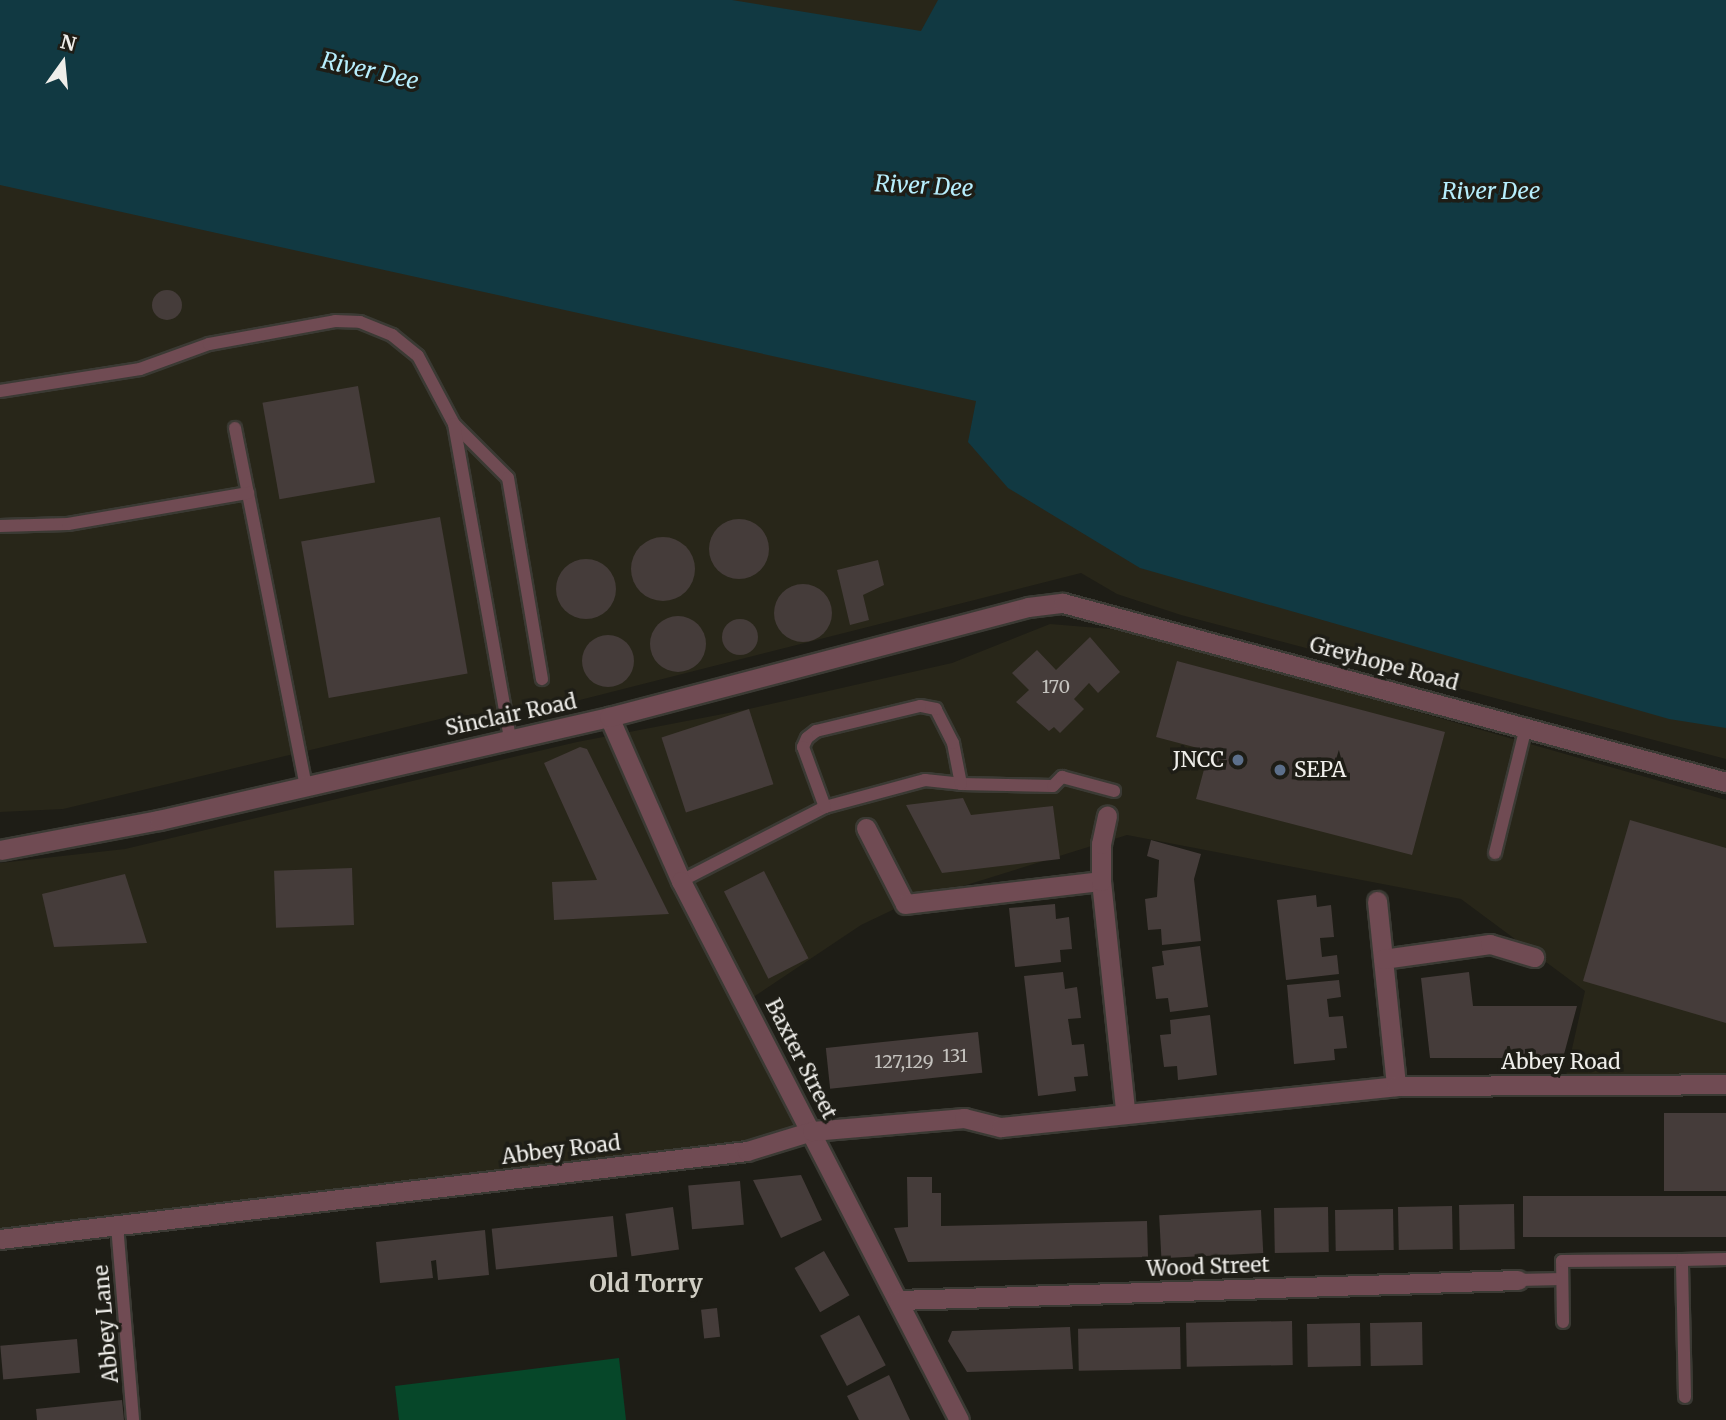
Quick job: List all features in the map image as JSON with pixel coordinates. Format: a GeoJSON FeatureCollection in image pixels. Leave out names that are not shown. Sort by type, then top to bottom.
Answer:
{"type":"FeatureCollection","features":[{"type":"Feature","properties":{"kind":"street","name":"Greyhope Road"},"geometry":{"type":"LineString","coordinates":[[1028,607],[1063,603],[1098,609],[1726,782]]}},
{"type":"Feature","properties":{"kind":"street","name":"Sinclair Road"},"geometry":{"type":"LineString","coordinates":[[0,849],[159,820],[305,783],[610,717],[1028,607]]}},
{"type":"Feature","properties":{"kind":"street","name":"Baxter Street"},"geometry":{"type":"LineString","coordinates":[[610,717],[681,881],[959,1420]]}},
{"type":"Feature","properties":{"kind":"street"},"geometry":{"type":"LineString","coordinates":[[1107,816],[1101,844],[1101,881],[1125,1111]]}},
{"type":"Feature","properties":{"kind":"street"},"geometry":{"type":"LineString","coordinates":[[866,828],[905,904],[1101,881]]}},
{"type":"Feature","properties":{"kind":"street"},"geometry":{"type":"LineString","coordinates":[[1377,901],[1396,1086]]}},
{"type":"Feature","properties":{"kind":"street"},"geometry":{"type":"LineString","coordinates":[[1382,958],[1490,944],[1534,957]]}},
{"type":"Feature","properties":{"kind":"street","name":"Abbey Road"},"geometry":{"type":"LineString","coordinates":[[0,1239],[747,1151],[812,1131],[964,1118],[1001,1127],[1125,1111],[1396,1086],[1726,1084]]}},
{"type":"Feature","properties":{"kind":"street","name":"Wood Street"},"geometry":{"type":"LineString","coordinates":[[899,1300],[1518,1280]]}},
{"type":"Feature","properties":{"kind":"lane"},"geometry":{"type":"LineString","coordinates":[[0,391],[140,369],[209,344],[335,321],[360,322],[392,335],[418,356],[454,424],[508,478],[542,678]]}},
{"type":"Feature","properties":{"kind":"lane"},"geometry":{"type":"LineString","coordinates":[[454,424],[510,738]]}},
{"type":"Feature","properties":{"kind":"lane"},"geometry":{"type":"LineString","coordinates":[[234,428],[305,783]]}},
{"type":"Feature","properties":{"kind":"lane"},"geometry":{"type":"LineString","coordinates":[[0,526],[68,524],[247,493]]}},
{"type":"Feature","properties":{"kind":"lane"},"geometry":{"type":"LineString","coordinates":[[825,807],[803,747],[807,738],[816,732],[920,706],[936,709],[953,743],[961,783]]}},
{"type":"Feature","properties":{"kind":"lane"},"geometry":{"type":"LineString","coordinates":[[1495,853],[1527,727]]}},
{"type":"Feature","properties":{"kind":"lane"},"geometry":{"type":"LineString","coordinates":[[681,881],[825,807],[925,780],[1053,786],[1062,777],[1114,791]]}},
{"type":"Feature","properties":{"kind":"lane","name":"Abbey Lane"},"geometry":{"type":"LineString","coordinates":[[117,1225],[133,1420]]}},
{"type":"Feature","properties":{"kind":"lane"},"geometry":{"type":"LineString","coordinates":[[1563,1322],[1562,1261],[1726,1259]]}},
{"type":"Feature","properties":{"kind":"lane"},"geometry":{"type":"LineString","coordinates":[[1682,1260],[1685,1397]]}},
{"type":"Feature","properties":{"kind":"lane"},"geometry":{"type":"LineString","coordinates":[[1518,1280],[1562,1279]]}},
{"type":"Feature","properties":{"kind":"shaded area"},"geometry":{"type":"Polygon","coordinates":[[[0,0],[1726,0],[1726,759],[1181,615],[1117,594],[1081,573],[568,703],[444,718],[63,809],[0,812],[0,0]]]}},
{"type":"Feature","properties":{"kind":"shaded area"},"geometry":{"type":"Polygon","coordinates":[[[1050,624],[1135,631],[1726,800],[1726,1074],[1565,1080],[1585,991],[1461,899],[1127,835],[905,904],[861,925],[746,1002],[812,1131],[747,1151],[0,1239],[0,863],[125,849],[577,742],[749,709],[952,663],[1050,624]]]}},
{"type":"Feature","properties":{"kind":"green space"},"geometry":{"type":"Polygon","coordinates":[[[619,1358],[626,1420],[399,1420],[395,1386],[619,1358]]]}},
{"type":"Feature","properties":{"kind":"water","name":"River Dee"},"geometry":{"type":"Polygon","coordinates":[[[0,0],[732,0],[921,31],[938,0],[1726,0],[1726,728],[1669,719],[1140,568],[1008,488],[968,442],[976,401],[0,185],[0,0]]]}},
{"type":"Feature","properties":{"kind":"building"},"geometry":{"type":"Polygon","coordinates":[[[167,290],[178,294],[182,305],[178,316],[167,320],[156,316],[152,305],[156,294],[167,290]]]}},
{"type":"Feature","properties":{"kind":"building"},"geometry":{"type":"Polygon","coordinates":[[[358,386],[375,483],[279,499],[262,403],[358,386]]]}},
{"type":"Feature","properties":{"kind":"building"},"geometry":{"type":"Polygon","coordinates":[[[440,517],[468,674],[329,698],[301,541],[440,517]]]}},
{"type":"Feature","properties":{"kind":"building"},"geometry":{"type":"Polygon","coordinates":[[[739,519],[756,524],[764,532],[769,549],[764,566],[756,574],[739,579],[722,574],[714,566],[709,549],[714,532],[722,524],[739,519]]]}},
{"type":"Feature","properties":{"kind":"building"},"geometry":{"type":"Polygon","coordinates":[[[657,537],[669,537],[686,546],[693,557],[693,581],[686,592],[669,601],[657,601],[645,596],[636,587],[631,575],[631,563],[636,551],[645,542],[657,537]]]}},
{"type":"Feature","properties":{"kind":"building"},"geometry":{"type":"Polygon","coordinates":[[[580,559],[592,559],[608,567],[614,577],[614,601],[608,611],[592,619],[580,619],[564,611],[556,595],[556,583],[564,567],[580,559]]]}},
{"type":"Feature","properties":{"kind":"building"},"geometry":{"type":"Polygon","coordinates":[[[878,560],[884,585],[863,595],[869,620],[850,625],[837,570],[878,560]]]}},
{"type":"Feature","properties":{"kind":"building"},"geometry":{"type":"Polygon","coordinates":[[[803,584],[824,592],[832,613],[824,634],[803,642],[782,634],[774,613],[782,592],[803,584]]]}},
{"type":"Feature","properties":{"kind":"building"},"geometry":{"type":"Polygon","coordinates":[[[678,616],[689,618],[698,624],[704,633],[704,655],[698,664],[689,670],[678,672],[667,670],[658,664],[652,655],[650,644],[652,633],[658,624],[667,618],[678,616]]]}},
{"type":"Feature","properties":{"kind":"building"},"geometry":{"type":"Polygon","coordinates":[[[740,619],[753,624],[758,637],[753,650],[740,655],[727,650],[722,637],[727,624],[740,619]]]}},
{"type":"Feature","properties":{"kind":"building"},"geometry":{"type":"Polygon","coordinates":[[[608,635],[618,637],[626,643],[632,651],[632,671],[626,679],[618,685],[608,687],[598,685],[590,679],[584,671],[582,661],[584,651],[590,643],[598,637],[608,635]]]}},
{"type":"Feature","properties":{"kind":"building"},"geometry":{"type":"Polygon","coordinates":[[[1090,637],[1120,672],[1098,693],[1089,683],[1074,699],[1084,709],[1060,733],[1054,727],[1049,731],[1016,702],[1029,690],[1012,673],[1037,650],[1056,670],[1090,637]]]}},
{"type":"Feature","properties":{"kind":"building"},"geometry":{"type":"Polygon","coordinates":[[[1177,661],[1445,732],[1412,855],[1196,799],[1209,751],[1156,737],[1177,661]]]}},
{"type":"Feature","properties":{"kind":"building"},"geometry":{"type":"Polygon","coordinates":[[[749,709],[773,784],[686,813],[662,737],[749,709]]]}},
{"type":"Feature","properties":{"kind":"building"},"geometry":{"type":"Polygon","coordinates":[[[580,747],[587,749],[669,914],[554,920],[552,882],[597,880],[544,763],[580,747]]]}},
{"type":"Feature","properties":{"kind":"building"},"geometry":{"type":"Polygon","coordinates":[[[963,798],[971,815],[1053,806],[1060,859],[942,873],[906,805],[963,798]]]}},
{"type":"Feature","properties":{"kind":"building"},"geometry":{"type":"Polygon","coordinates":[[[1630,820],[1726,848],[1726,1023],[1583,981],[1630,820]]]}},
{"type":"Feature","properties":{"kind":"building"},"geometry":{"type":"Polygon","coordinates":[[[1151,840],[1201,854],[1194,879],[1201,941],[1162,945],[1161,929],[1148,930],[1145,899],[1157,897],[1159,860],[1147,856],[1151,840]]]}},
{"type":"Feature","properties":{"kind":"building"},"geometry":{"type":"Polygon","coordinates":[[[352,868],[354,925],[276,928],[274,871],[352,868]]]}},
{"type":"Feature","properties":{"kind":"building"},"geometry":{"type":"Polygon","coordinates":[[[764,871],[808,958],[768,979],[724,891],[764,871]]]}},
{"type":"Feature","properties":{"kind":"building"},"geometry":{"type":"Polygon","coordinates":[[[125,874],[147,943],[54,947],[42,894],[125,874]]]}},
{"type":"Feature","properties":{"kind":"building"},"geometry":{"type":"Polygon","coordinates":[[[1316,895],[1317,907],[1331,905],[1334,937],[1320,938],[1322,957],[1337,955],[1339,974],[1286,980],[1277,900],[1316,895]]]}},
{"type":"Feature","properties":{"kind":"building"},"geometry":{"type":"Polygon","coordinates":[[[1055,904],[1056,919],[1069,917],[1072,949],[1060,950],[1061,962],[1015,967],[1009,908],[1055,904]]]}},
{"type":"Feature","properties":{"kind":"building"},"geometry":{"type":"Polygon","coordinates":[[[1200,946],[1208,1007],[1170,1012],[1168,998],[1156,999],[1152,967],[1164,965],[1162,951],[1200,946]]]}},
{"type":"Feature","properties":{"kind":"building"},"geometry":{"type":"Polygon","coordinates":[[[1063,972],[1065,989],[1077,987],[1081,1018],[1068,1019],[1072,1045],[1084,1044],[1088,1076],[1074,1077],[1076,1091],[1038,1096],[1024,976],[1063,972]]]}},
{"type":"Feature","properties":{"kind":"building"},"geometry":{"type":"Polygon","coordinates":[[[1469,972],[1473,1006],[1577,1006],[1563,1058],[1430,1058],[1421,978],[1469,972]]]}},
{"type":"Feature","properties":{"kind":"building"},"geometry":{"type":"Polygon","coordinates":[[[1339,980],[1341,997],[1327,999],[1329,1017],[1343,1016],[1347,1048],[1334,1049],[1335,1060],[1294,1064],[1287,985],[1339,980]]]}},
{"type":"Feature","properties":{"kind":"building"},"geometry":{"type":"Polygon","coordinates":[[[1210,1015],[1217,1075],[1178,1080],[1177,1066],[1164,1067],[1160,1035],[1171,1034],[1170,1020],[1210,1015]]]}},
{"type":"Feature","properties":{"kind":"building"},"geometry":{"type":"Polygon","coordinates":[[[978,1032],[982,1073],[830,1089],[826,1048],[978,1032]]]}},
{"type":"Feature","properties":{"kind":"building"},"geometry":{"type":"Polygon","coordinates":[[[1664,1113],[1726,1113],[1726,1191],[1664,1191],[1664,1113]]]}},
{"type":"Feature","properties":{"kind":"building"},"geometry":{"type":"Polygon","coordinates":[[[801,1175],[822,1220],[781,1238],[753,1180],[801,1175]]]}},
{"type":"Feature","properties":{"kind":"building"},"geometry":{"type":"Polygon","coordinates":[[[907,1177],[932,1177],[932,1193],[941,1193],[941,1226],[1147,1221],[1148,1257],[908,1262],[894,1228],[908,1227],[907,1177]]]}},
{"type":"Feature","properties":{"kind":"building"},"geometry":{"type":"Polygon","coordinates":[[[740,1181],[744,1225],[692,1229],[688,1186],[740,1181]]]}},
{"type":"Feature","properties":{"kind":"building"},"geometry":{"type":"Polygon","coordinates":[[[1523,1196],[1726,1196],[1726,1237],[1523,1237],[1523,1196]]]}},
{"type":"Feature","properties":{"kind":"building"},"geometry":{"type":"Polygon","coordinates":[[[1514,1204],[1515,1249],[1460,1250],[1459,1205],[1514,1204]]]}},
{"type":"Feature","properties":{"kind":"building"},"geometry":{"type":"Polygon","coordinates":[[[1452,1206],[1453,1249],[1399,1250],[1398,1207],[1452,1206]]]}},
{"type":"Feature","properties":{"kind":"building"},"geometry":{"type":"Polygon","coordinates":[[[673,1207],[679,1250],[631,1256],[625,1214],[673,1207]]]}},
{"type":"Feature","properties":{"kind":"building"},"geometry":{"type":"Polygon","coordinates":[[[1328,1207],[1329,1252],[1275,1253],[1274,1208],[1328,1207]]]}},
{"type":"Feature","properties":{"kind":"building"},"geometry":{"type":"Polygon","coordinates":[[[1393,1209],[1394,1250],[1336,1251],[1335,1210],[1393,1209]]]}},
{"type":"Feature","properties":{"kind":"building"},"geometry":{"type":"Polygon","coordinates":[[[1261,1210],[1263,1253],[1161,1258],[1159,1215],[1261,1210]]]}},
{"type":"Feature","properties":{"kind":"building"},"geometry":{"type":"Polygon","coordinates":[[[613,1216],[617,1257],[496,1270],[492,1229],[613,1216]]]}},
{"type":"Feature","properties":{"kind":"building"},"geometry":{"type":"Polygon","coordinates":[[[485,1230],[489,1275],[438,1280],[436,1260],[431,1261],[433,1278],[380,1283],[376,1242],[485,1230]]]}},
{"type":"Feature","properties":{"kind":"building"},"geometry":{"type":"Polygon","coordinates":[[[824,1251],[850,1295],[820,1312],[795,1268],[824,1251]]]}},
{"type":"Feature","properties":{"kind":"building"},"geometry":{"type":"Polygon","coordinates":[[[717,1308],[720,1337],[704,1339],[701,1310],[717,1308]]]}},
{"type":"Feature","properties":{"kind":"building"},"geometry":{"type":"Polygon","coordinates":[[[859,1315],[886,1365],[847,1386],[820,1336],[859,1315]]]}},
{"type":"Feature","properties":{"kind":"building"},"geometry":{"type":"Polygon","coordinates":[[[1292,1321],[1293,1365],[1187,1367],[1186,1323],[1292,1321]]]}},
{"type":"Feature","properties":{"kind":"building"},"geometry":{"type":"Polygon","coordinates":[[[1422,1322],[1423,1365],[1371,1366],[1370,1323],[1422,1322]]]}},
{"type":"Feature","properties":{"kind":"building"},"geometry":{"type":"Polygon","coordinates":[[[1360,1323],[1361,1366],[1308,1367],[1307,1324],[1360,1323]]]}},
{"type":"Feature","properties":{"kind":"building"},"geometry":{"type":"Polygon","coordinates":[[[1070,1327],[1073,1369],[967,1372],[948,1341],[952,1331],[1070,1327]]]}},
{"type":"Feature","properties":{"kind":"building"},"geometry":{"type":"Polygon","coordinates":[[[1180,1327],[1181,1369],[1079,1371],[1078,1329],[1180,1327]]]}},
{"type":"Feature","properties":{"kind":"building"},"geometry":{"type":"Polygon","coordinates":[[[77,1339],[80,1373],[3,1380],[0,1346],[77,1339]]]}},
{"type":"Feature","properties":{"kind":"building"},"geometry":{"type":"Polygon","coordinates":[[[889,1375],[910,1420],[859,1420],[847,1396],[889,1375]]]}},
{"type":"Feature","properties":{"kind":"building"},"geometry":{"type":"Polygon","coordinates":[[[122,1400],[124,1420],[37,1420],[36,1409],[122,1400]]]}},
{"type":"Feature","properties":{"kind":"place","name":"JNCC"},"geometry":{"type":"Point","coordinates":[1238,760]}},
{"type":"Feature","properties":{"kind":"place","name":"SEPA"},"geometry":{"type":"Point","coordinates":[1280,770]}},
{"type":"Feature","properties":{"kind":"district","name":"Old Torry"},"geometry":{"type":"Point","coordinates":[646,1284]}}]}
